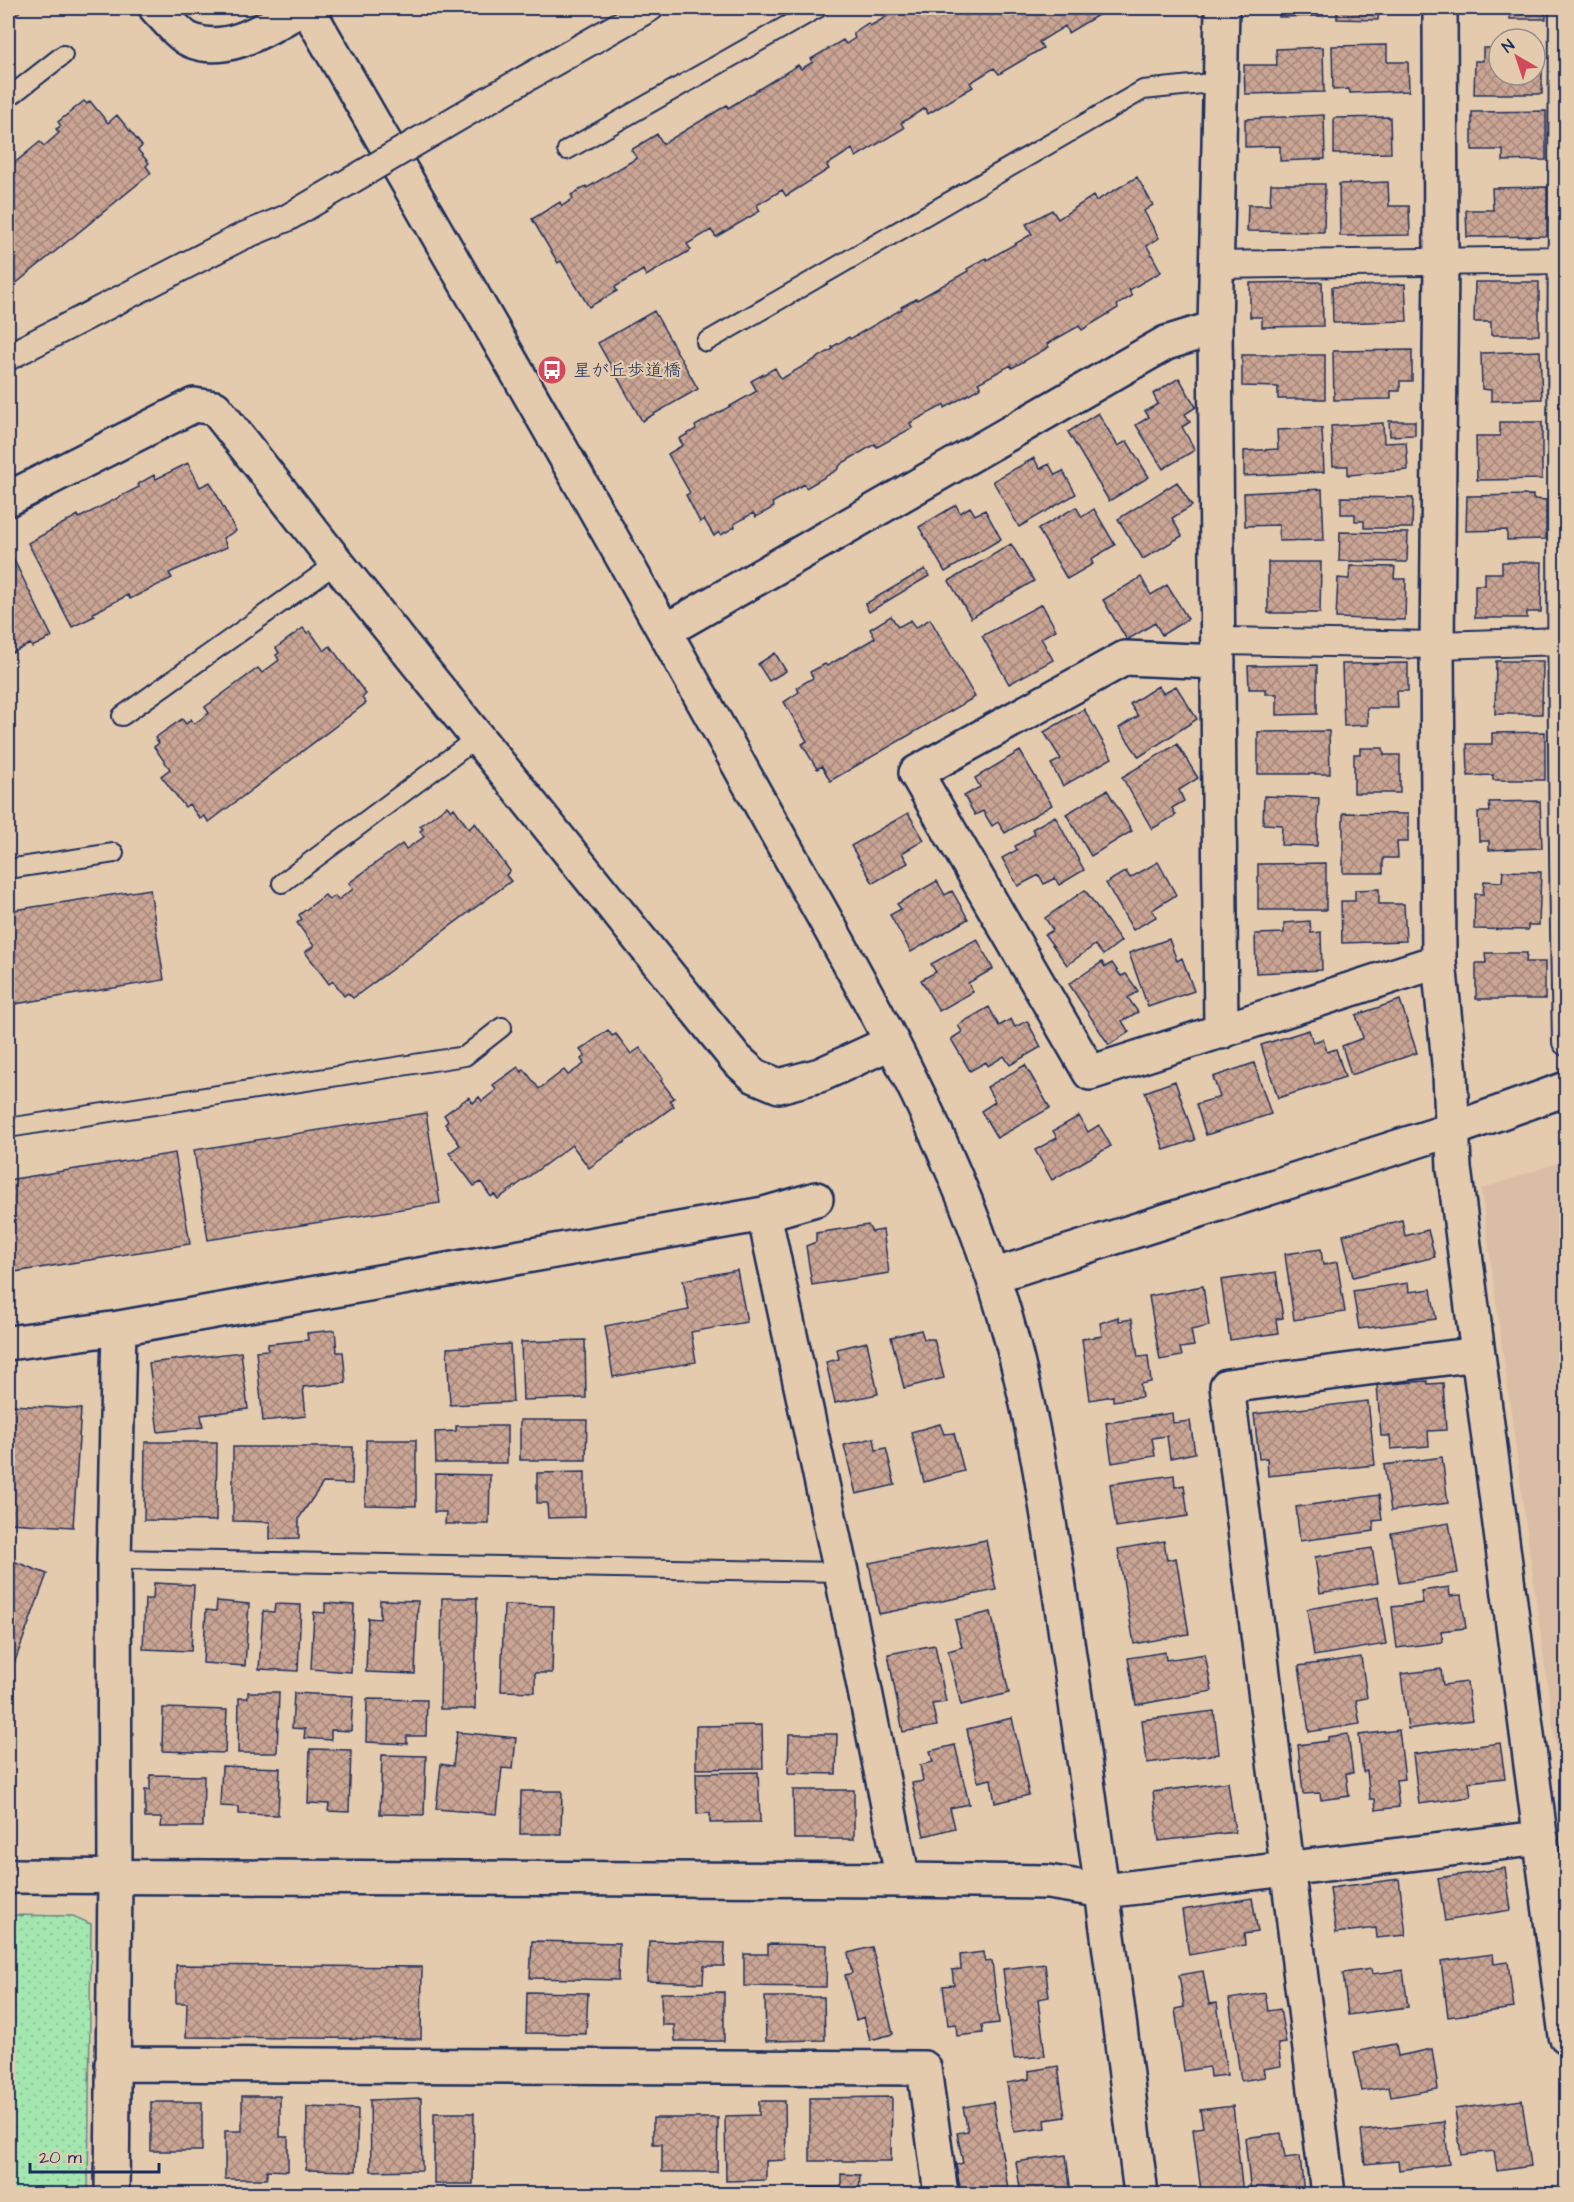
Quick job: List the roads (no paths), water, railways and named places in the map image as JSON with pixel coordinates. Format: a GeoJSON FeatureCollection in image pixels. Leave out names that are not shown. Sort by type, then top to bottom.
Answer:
{"type":"FeatureCollection","features":[{"type":"Feature","properties":{"kind":"street"},"geometry":{"type":"LineString","coordinates":[[156,8],[188,40],[213,46],[238,42],[305,8],[665,631],[892,1042],[951,1167],[993,1276],[1014,1352],[1037,1457],[1056,1561],[1104,1891],[1141,2194]]}},
{"type":"Feature","properties":{"kind":"street"},"geometry":{"type":"LineString","coordinates":[[8,357],[241,237],[287,218],[650,8]]}},
{"type":"Feature","properties":{"kind":"street"},"geometry":{"type":"LineString","coordinates":[[1221,1032],[1215,328],[1222,8]]}},
{"type":"Feature","properties":{"kind":"street"},"geometry":{"type":"LineString","coordinates":[[1440,8],[1441,262],[1437,645],[1439,961],[1454,1129],[1454,1168],[1566,2036]]}},
{"type":"Feature","properties":{"kind":"street"},"geometry":{"type":"LineString","coordinates":[[1563,8],[1561,641],[1566,1042]]}},
{"type":"Feature","properties":{"kind":"street"},"geometry":{"type":"LineString","coordinates":[[1216,265],[1562,260]]}},
{"type":"Feature","properties":{"kind":"street"},"geometry":{"type":"LineString","coordinates":[[665,631],[1167,343],[1215,328]]}},
{"type":"Feature","properties":{"kind":"street"},"geometry":{"type":"LineString","coordinates":[[8,499],[194,405],[215,408],[736,1059],[755,1076],[779,1086],[820,1075],[892,1042]]}},
{"type":"Feature","properties":{"kind":"street"},"geometry":{"type":"LineString","coordinates":[[1439,961],[1090,1073],[916,773],[1125,658],[1219,652],[1561,641]]}},
{"type":"Feature","properties":{"kind":"street"},"geometry":{"type":"LineString","coordinates":[[993,1276],[1454,1129],[1566,1089]]}},
{"type":"Feature","properties":{"kind":"street"},"geometry":{"type":"LineString","coordinates":[[8,1343],[119,1328],[764,1214],[816,1199]]}},
{"type":"Feature","properties":{"kind":"street"},"geometry":{"type":"LineString","coordinates":[[764,1214],[841,1572],[903,1880]]}},
{"type":"Feature","properties":{"kind":"street"},"geometry":{"type":"LineString","coordinates":[[112,2194],[115,1876],[114,1559],[119,1328]]}},
{"type":"Feature","properties":{"kind":"street"},"geometry":{"type":"LineString","coordinates":[[1329,2194],[1227,1386],[1478,1354]]}},
{"type":"Feature","properties":{"kind":"street"},"geometry":{"type":"LineString","coordinates":[[8,1876],[903,1880],[1048,1882],[1104,1891],[1541,1838]]}},
{"type":"Feature","properties":{"kind":"street"},"geometry":{"type":"LineString","coordinates":[[112,2064],[924,2068],[940,2194]]}},
{"type":"Feature","properties":{"kind":"lane"},"geometry":{"type":"LineString","coordinates":[[567,150],[818,8]]}},
{"type":"Feature","properties":{"kind":"lane"},"geometry":{"type":"LineString","coordinates":[[8,98],[63,55]]}},
{"type":"Feature","properties":{"kind":"lane"},"geometry":{"type":"LineString","coordinates":[[706,342],[1143,90],[1221,82]]}},
{"type":"Feature","properties":{"kind":"lane"},"geometry":{"type":"LineString","coordinates":[[122,716],[337,563]]}},
{"type":"Feature","properties":{"kind":"lane"},"geometry":{"type":"LineString","coordinates":[[282,883],[477,738]]}},
{"type":"Feature","properties":{"kind":"lane"},"geometry":{"type":"LineString","coordinates":[[8,869],[114,853]]}},
{"type":"Feature","properties":{"kind":"lane"},"geometry":{"type":"LineString","coordinates":[[8,1128],[465,1056],[502,1028]]}},
{"type":"Feature","properties":{"kind":"lane"},"geometry":{"type":"LineString","coordinates":[[114,1559],[841,1572]]}},
{"type":"Feature","properties":{"kind":"place","name":"星が丘歩道橋"},"geometry":{"type":"Point","coordinates":[552,370]}}]}
